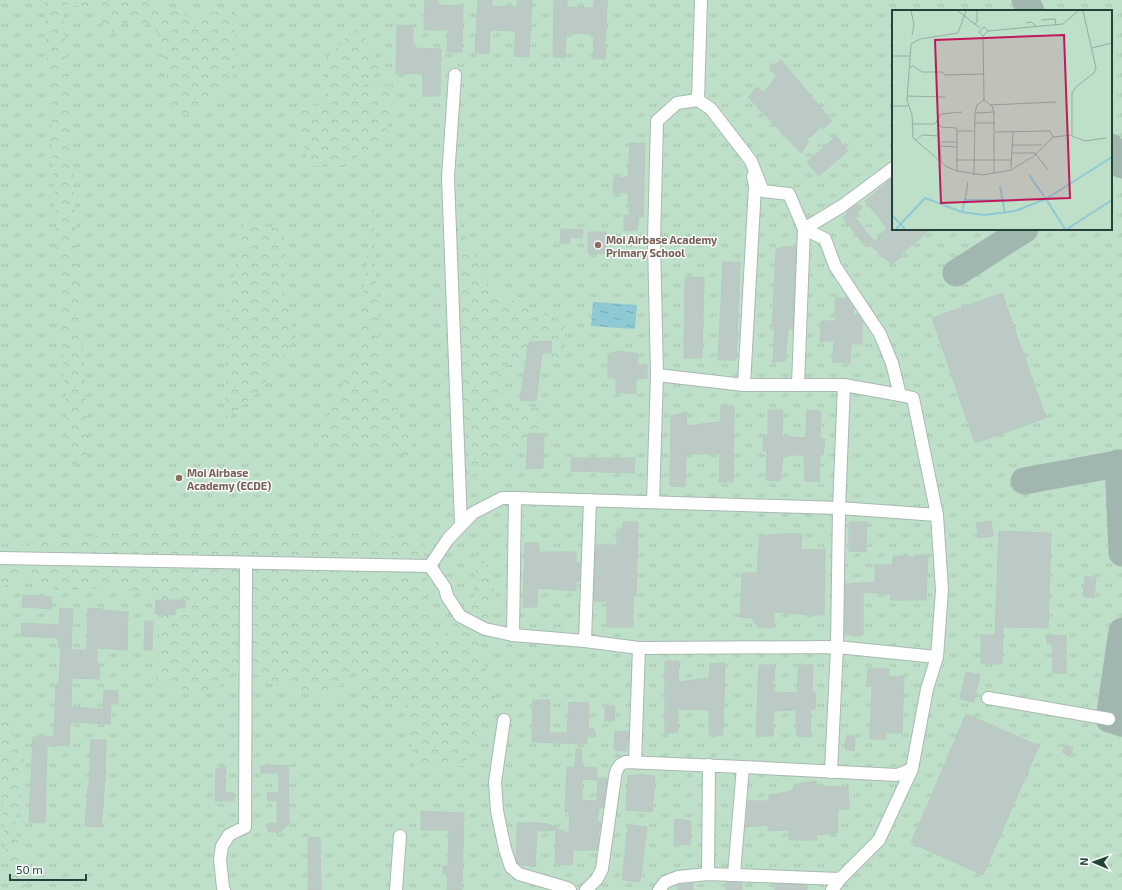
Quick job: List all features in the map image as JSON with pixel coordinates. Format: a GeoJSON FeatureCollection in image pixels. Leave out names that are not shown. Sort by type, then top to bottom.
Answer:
{"type":"FeatureCollection","features":[{"type":"Feature","properties":{"kind":"street"},"geometry":{"type":"LineString","coordinates":[[698,100],[701,0]]}},
{"type":"Feature","properties":{"kind":"street"},"geometry":{"type":"LineString","coordinates":[[455,75],[448,177],[461,525]]}},
{"type":"Feature","properties":{"kind":"street"},"geometry":{"type":"LineString","coordinates":[[653,502],[657,375],[654,241],[657,121],[677,103],[698,100],[711,109],[751,162],[763,191],[789,194],[804,229],[798,385]]}},
{"type":"Feature","properties":{"kind":"street"},"geometry":{"type":"LineString","coordinates":[[744,385],[755,186],[751,162]]}},
{"type":"Feature","properties":{"kind":"street"},"geometry":{"type":"LineString","coordinates":[[804,229],[842,206],[892,169]]}},
{"type":"Feature","properties":{"kind":"street"},"geometry":{"type":"LineString","coordinates":[[804,229],[825,239],[835,266],[880,334],[892,363],[900,395]]}},
{"type":"Feature","properties":{"kind":"street"},"geometry":{"type":"LineString","coordinates":[[657,375],[744,385],[844,385],[913,398],[937,515],[942,590],[938,657],[928,689],[912,769],[879,840],[840,879],[832,890]]}},
{"type":"Feature","properties":{"kind":"street"},"geometry":{"type":"LineString","coordinates":[[830,772],[837,647],[839,508],[844,385]]}},
{"type":"Feature","properties":{"kind":"street"},"geometry":{"type":"LineString","coordinates":[[430,566],[448,539],[473,513],[502,498],[839,508],[937,515]]}},
{"type":"Feature","properties":{"kind":"street"},"geometry":{"type":"LineString","coordinates":[[513,635],[515,498]]}},
{"type":"Feature","properties":{"kind":"street"},"geometry":{"type":"LineString","coordinates":[[585,641],[590,500]]}},
{"type":"Feature","properties":{"kind":"street"},"geometry":{"type":"LineString","coordinates":[[0,558],[430,566]]}},
{"type":"Feature","properties":{"kind":"street"},"geometry":{"type":"LineString","coordinates":[[224,890],[220,859],[222,846],[230,835],[245,827],[246,563]]}},
{"type":"Feature","properties":{"kind":"street"},"geometry":{"type":"LineString","coordinates":[[430,566],[445,588],[447,596],[460,616],[485,629],[513,635],[585,641],[639,648],[837,647],[938,657]]}},
{"type":"Feature","properties":{"kind":"street"},"geometry":{"type":"LineString","coordinates":[[635,762],[639,648]]}},
{"type":"Feature","properties":{"kind":"street"},"geometry":{"type":"LineString","coordinates":[[988,698],[1109,719]]}},
{"type":"Feature","properties":{"kind":"street"},"geometry":{"type":"LineString","coordinates":[[504,720],[495,782],[497,811],[505,850],[511,867],[519,874],[570,890]]}},
{"type":"Feature","properties":{"kind":"street"},"geometry":{"type":"LineString","coordinates":[[586,890],[597,879],[602,869],[616,770],[620,764],[625,762],[897,775],[912,769]]}},
{"type":"Feature","properties":{"kind":"street"},"geometry":{"type":"LineString","coordinates":[[708,874],[709,765]]}},
{"type":"Feature","properties":{"kind":"street"},"geometry":{"type":"LineString","coordinates":[[734,874],[743,767]]}},
{"type":"Feature","properties":{"kind":"street"},"geometry":{"type":"LineString","coordinates":[[396,890],[400,836]]}},
{"type":"Feature","properties":{"kind":"street"},"geometry":{"type":"LineString","coordinates":[[659,890],[665,882],[678,877],[708,874],[840,879]]}},
{"type":"Feature","properties":{"kind":"green space"},"geometry":{"type":"Polygon","coordinates":[[[0,0],[1122,0],[1122,890],[0,890],[0,0]]]}},
{"type":"Feature","properties":{"kind":"green space"},"geometry":{"type":"Polygon","coordinates":[[[44,0],[146,0],[192,17],[235,8],[236,72],[204,109],[172,118],[161,37],[149,23],[123,22],[107,37],[96,8],[63,4],[89,453],[69,469],[44,0]]]}},
{"type":"Feature","properties":{"kind":"green space"},"geometry":{"type":"Polygon","coordinates":[[[357,28],[382,66],[363,87],[395,85],[387,135],[345,166],[308,166],[297,111],[329,102],[320,64],[357,28]]]}},
{"type":"Feature","properties":{"kind":"green space"},"geometry":{"type":"Polygon","coordinates":[[[441,179],[487,286],[532,311],[564,321],[566,359],[497,366],[501,409],[541,408],[543,443],[494,451],[465,483],[450,269],[441,179]]]}},
{"type":"Feature","properties":{"kind":"green space"},"geometry":{"type":"Polygon","coordinates":[[[374,192],[375,259],[381,368],[417,459],[379,447],[314,451],[337,398],[359,337],[374,192]]]}},
{"type":"Feature","properties":{"kind":"green space"},"geometry":{"type":"Polygon","coordinates":[[[244,222],[285,230],[280,284],[296,336],[261,390],[225,420],[227,311],[244,222]]]}},
{"type":"Feature","properties":{"kind":"green space"},"geometry":{"type":"Polygon","coordinates":[[[257,528],[393,536],[423,543],[432,646],[473,605],[478,541],[496,595],[479,650],[500,706],[476,731],[464,766],[415,767],[404,696],[366,709],[355,660],[331,698],[269,682],[239,664],[212,693],[156,686],[162,600],[121,587],[60,591],[26,576],[0,588],[0,550],[32,542],[125,533],[257,528]]]}},
{"type":"Feature","properties":{"kind":"green space"},"geometry":{"type":"Polygon","coordinates":[[[0,706],[24,758],[15,828],[29,890],[16,890],[5,848],[0,767],[0,706]]]}},
{"type":"Feature","properties":{"kind":"water"},"geometry":{"type":"Polygon","coordinates":[[[593,302],[637,305],[635,329],[591,326],[593,302]]]}},
{"type":"Feature","properties":{"kind":"building"},"geometry":{"type":"Polygon","coordinates":[[[425,0],[438,0],[438,5],[463,6],[462,52],[447,52],[448,30],[424,30],[425,0]]]}},
{"type":"Feature","properties":{"kind":"building"},"geometry":{"type":"Polygon","coordinates":[[[478,0],[492,0],[492,6],[517,7],[518,0],[532,0],[529,57],[514,56],[516,31],[490,30],[489,54],[475,53],[478,0]]]}},
{"type":"Feature","properties":{"kind":"building"},"geometry":{"type":"Polygon","coordinates":[[[554,0],[567,0],[567,7],[593,8],[594,0],[607,0],[605,59],[593,59],[594,34],[566,33],[565,58],[553,57],[554,0]]]}},
{"type":"Feature","properties":{"kind":"building"},"geometry":{"type":"Polygon","coordinates":[[[397,25],[413,26],[413,48],[441,49],[440,96],[423,96],[423,74],[396,73],[397,25]]]}},
{"type":"Feature","properties":{"kind":"building"},"geometry":{"type":"Polygon","coordinates":[[[781,60],[832,121],[823,129],[821,127],[807,139],[809,141],[801,153],[748,97],[757,87],[764,92],[777,76],[769,69],[781,60]]]}},
{"type":"Feature","properties":{"kind":"building"},"geometry":{"type":"Polygon","coordinates":[[[836,136],[848,151],[819,176],[807,162],[836,136]]]}},
{"type":"Feature","properties":{"kind":"building"},"geometry":{"type":"Polygon","coordinates":[[[630,143],[645,143],[643,216],[639,216],[637,230],[624,231],[624,215],[630,215],[628,193],[613,193],[614,178],[628,177],[630,143]]]}},
{"type":"Feature","properties":{"kind":"building"},"geometry":{"type":"Polygon","coordinates":[[[892,178],[892,230],[930,230],[900,255],[901,257],[891,264],[871,246],[887,228],[865,201],[892,178]]]}},
{"type":"Feature","properties":{"kind":"building"},"geometry":{"type":"Polygon","coordinates":[[[857,204],[863,207],[854,216],[874,241],[866,247],[843,218],[849,210],[857,204]]]}},
{"type":"Feature","properties":{"kind":"building"},"geometry":{"type":"Polygon","coordinates":[[[561,229],[583,230],[582,238],[570,237],[570,243],[560,243],[561,229]]]}},
{"type":"Feature","properties":{"kind":"building"},"geometry":{"type":"Polygon","coordinates":[[[588,232],[606,232],[606,254],[588,253],[588,232]]]}},
{"type":"Feature","properties":{"kind":"building"},"geometry":{"type":"Polygon","coordinates":[[[781,247],[796,247],[793,329],[788,329],[785,361],[773,362],[775,329],[772,329],[776,250],[781,247]]]}},
{"type":"Feature","properties":{"kind":"building"},"geometry":{"type":"Polygon","coordinates":[[[723,262],[740,262],[736,360],[718,360],[723,262]]]}},
{"type":"Feature","properties":{"kind":"building"},"geometry":{"type":"Polygon","coordinates":[[[704,277],[702,358],[684,358],[685,278],[704,277]]]}},
{"type":"Feature","properties":{"kind":"building"},"geometry":{"type":"Polygon","coordinates":[[[1002,293],[1046,418],[975,443],[932,318],[1002,293]]]}},
{"type":"Feature","properties":{"kind":"building"},"geometry":{"type":"Polygon","coordinates":[[[835,298],[847,298],[854,308],[853,316],[859,316],[862,321],[862,344],[851,344],[850,363],[833,362],[834,340],[820,342],[821,321],[835,321],[835,298]]]}},
{"type":"Feature","properties":{"kind":"building"},"geometry":{"type":"Polygon","coordinates":[[[552,341],[551,353],[542,353],[536,401],[520,400],[529,342],[552,341]]]}},
{"type":"Feature","properties":{"kind":"building"},"geometry":{"type":"Polygon","coordinates":[[[619,351],[638,354],[637,365],[647,364],[647,378],[636,379],[636,393],[616,393],[616,378],[608,378],[608,354],[619,351]]]}},
{"type":"Feature","properties":{"kind":"building"},"geometry":{"type":"Polygon","coordinates":[[[721,406],[734,406],[733,482],[719,482],[720,454],[686,454],[685,487],[670,486],[671,416],[687,412],[686,426],[720,422],[721,406]]]}},
{"type":"Feature","properties":{"kind":"building"},"geometry":{"type":"Polygon","coordinates":[[[768,410],[783,410],[782,436],[806,438],[807,410],[821,411],[820,438],[825,439],[823,455],[820,455],[819,482],[805,481],[804,455],[783,455],[780,481],[766,480],[767,451],[763,451],[763,436],[768,435],[768,410]]]}},
{"type":"Feature","properties":{"kind":"building"},"geometry":{"type":"Polygon","coordinates":[[[528,433],[544,434],[543,468],[526,469],[528,433]]]}},
{"type":"Feature","properties":{"kind":"building"},"geometry":{"type":"Polygon","coordinates":[[[571,458],[635,458],[634,473],[571,471],[571,458]]]}},
{"type":"Feature","properties":{"kind":"building"},"geometry":{"type":"Polygon","coordinates":[[[991,521],[993,536],[979,538],[976,523],[991,521]]]}},
{"type":"Feature","properties":{"kind":"building"},"geometry":{"type":"Polygon","coordinates":[[[623,522],[638,522],[636,596],[633,596],[633,627],[607,627],[607,601],[594,601],[596,545],[617,545],[617,529],[623,529],[623,522]]]}},
{"type":"Feature","properties":{"kind":"building"},"geometry":{"type":"Polygon","coordinates":[[[849,522],[867,522],[866,552],[849,551],[849,522]]]}},
{"type":"Feature","properties":{"kind":"building"},"geometry":{"type":"Polygon","coordinates":[[[999,531],[1051,533],[1048,628],[1003,627],[1002,664],[981,664],[981,635],[995,635],[999,531]]]}},
{"type":"Feature","properties":{"kind":"building"},"geometry":{"type":"Polygon","coordinates":[[[802,534],[801,550],[825,549],[824,615],[774,612],[774,627],[758,628],[752,618],[740,617],[742,573],[757,573],[760,536],[802,534]]]}},
{"type":"Feature","properties":{"kind":"building"},"geometry":{"type":"Polygon","coordinates":[[[525,543],[539,543],[539,552],[576,552],[576,563],[580,563],[580,581],[576,581],[576,591],[538,588],[537,607],[523,607],[525,543]]]}},
{"type":"Feature","properties":{"kind":"building"},"geometry":{"type":"Polygon","coordinates":[[[915,555],[928,555],[926,600],[890,600],[891,594],[863,592],[863,635],[845,635],[845,584],[875,582],[875,565],[893,565],[893,556],[915,557],[915,555]]]}},
{"type":"Feature","properties":{"kind":"building"},"geometry":{"type":"Polygon","coordinates":[[[1085,576],[1096,578],[1094,598],[1083,596],[1085,576]]]}},
{"type":"Feature","properties":{"kind":"building"},"geometry":{"type":"Polygon","coordinates":[[[23,595],[52,597],[51,609],[22,607],[23,595]]]}},
{"type":"Feature","properties":{"kind":"building"},"geometry":{"type":"Polygon","coordinates":[[[156,600],[185,600],[185,608],[175,608],[175,615],[155,614],[156,600]]]}},
{"type":"Feature","properties":{"kind":"building"},"geometry":{"type":"Polygon","coordinates":[[[60,608],[73,609],[71,650],[87,650],[88,608],[128,612],[127,650],[97,648],[97,664],[100,664],[99,679],[72,678],[71,707],[103,709],[104,690],[118,691],[118,704],[111,704],[110,724],[70,722],[69,746],[47,745],[45,823],[29,822],[33,737],[54,737],[56,684],[59,684],[61,647],[58,647],[58,638],[21,636],[22,623],[59,625],[60,608]]]}},
{"type":"Feature","properties":{"kind":"building"},"geometry":{"type":"Polygon","coordinates":[[[145,621],[153,621],[152,650],[144,650],[145,621]]]}},
{"type":"Feature","properties":{"kind":"building"},"geometry":{"type":"Polygon","coordinates":[[[1066,635],[1066,673],[1053,673],[1052,644],[1047,644],[1047,636],[1066,635]]]}},
{"type":"Feature","properties":{"kind":"building"},"geometry":{"type":"Polygon","coordinates":[[[665,661],[679,661],[678,682],[709,678],[710,664],[725,663],[723,735],[709,735],[709,710],[678,709],[678,733],[665,733],[665,661]]]}},
{"type":"Feature","properties":{"kind":"building"},"geometry":{"type":"Polygon","coordinates":[[[759,665],[775,665],[773,692],[797,693],[799,665],[813,665],[812,692],[816,692],[815,709],[810,710],[811,737],[797,736],[796,710],[774,711],[773,736],[756,736],[759,665]]]}},
{"type":"Feature","properties":{"kind":"building"},"geometry":{"type":"Polygon","coordinates":[[[868,668],[889,669],[888,676],[904,677],[902,733],[886,733],[886,739],[870,739],[872,686],[867,685],[868,668]]]}},
{"type":"Feature","properties":{"kind":"building"},"geometry":{"type":"Polygon","coordinates":[[[966,672],[980,675],[974,702],[960,699],[966,672]]]}},
{"type":"Feature","properties":{"kind":"building"},"geometry":{"type":"Polygon","coordinates":[[[533,700],[550,700],[549,733],[567,733],[569,702],[589,703],[588,728],[594,729],[595,736],[587,736],[587,744],[532,742],[533,700]]]}},
{"type":"Feature","properties":{"kind":"building"},"geometry":{"type":"Polygon","coordinates":[[[605,706],[615,706],[614,721],[605,721],[605,706]]]}},
{"type":"Feature","properties":{"kind":"building"},"geometry":{"type":"Polygon","coordinates":[[[966,714],[1039,746],[983,875],[911,843],[966,714]]]}},
{"type":"Feature","properties":{"kind":"building"},"geometry":{"type":"Polygon","coordinates":[[[615,731],[629,732],[626,751],[614,750],[615,731]]]}},
{"type":"Feature","properties":{"kind":"building"},"geometry":{"type":"Polygon","coordinates":[[[847,735],[855,737],[854,751],[845,749],[847,735]]]}},
{"type":"Feature","properties":{"kind":"building"},"geometry":{"type":"Polygon","coordinates":[[[91,740],[106,740],[105,779],[101,827],[85,826],[89,787],[91,740]]]}},
{"type":"Feature","properties":{"kind":"building"},"geometry":{"type":"Polygon","coordinates":[[[1066,745],[1073,748],[1070,756],[1062,752],[1066,745]]]}},
{"type":"Feature","properties":{"kind":"building"},"geometry":{"type":"Polygon","coordinates":[[[576,749],[581,749],[582,767],[597,768],[597,780],[582,779],[582,800],[597,801],[598,778],[607,778],[603,808],[599,808],[597,821],[601,822],[597,850],[573,850],[572,865],[555,864],[556,830],[537,831],[535,866],[520,865],[517,863],[516,859],[517,823],[545,823],[569,833],[570,812],[565,812],[567,767],[575,767],[576,749]]]}},
{"type":"Feature","properties":{"kind":"building"},"geometry":{"type":"Polygon","coordinates":[[[288,765],[290,823],[277,834],[277,832],[268,832],[268,823],[277,823],[277,801],[268,801],[267,793],[279,793],[279,773],[261,773],[261,766],[288,765]]]}},
{"type":"Feature","properties":{"kind":"building"},"geometry":{"type":"Polygon","coordinates":[[[226,767],[225,793],[234,793],[234,801],[215,801],[216,769],[226,767]]]}},
{"type":"Feature","properties":{"kind":"building"},"geometry":{"type":"Polygon","coordinates":[[[628,775],[655,776],[652,812],[626,810],[628,775]]]}},
{"type":"Feature","properties":{"kind":"building"},"geometry":{"type":"Polygon","coordinates":[[[816,781],[816,786],[848,787],[849,809],[838,809],[837,833],[816,835],[817,840],[789,840],[789,830],[768,831],[768,825],[746,827],[748,801],[769,801],[769,795],[792,791],[792,789],[802,783],[816,781]]]}},
{"type":"Feature","properties":{"kind":"building"},"geometry":{"type":"Polygon","coordinates":[[[421,811],[464,813],[462,890],[447,890],[448,874],[443,874],[443,866],[448,866],[449,830],[421,830],[421,811]]]}},
{"type":"Feature","properties":{"kind":"building"},"geometry":{"type":"Polygon","coordinates":[[[675,819],[691,821],[690,845],[674,844],[675,819]]]}},
{"type":"Feature","properties":{"kind":"building"},"geometry":{"type":"Polygon","coordinates":[[[628,825],[647,827],[640,882],[622,880],[628,825]]]}},
{"type":"Feature","properties":{"kind":"building"},"geometry":{"type":"Polygon","coordinates":[[[320,837],[321,890],[308,890],[308,838],[320,837]]]}},
{"type":"Feature","properties":{"kind":"building"},"geometry":{"type":"Polygon","coordinates":[[[727,882],[742,883],[742,890],[726,890],[727,882]]]}},
{"type":"Feature","properties":{"kind":"building"},"geometry":{"type":"Polygon","coordinates":[[[693,883],[693,890],[678,890],[679,885],[693,883]]]}},
{"type":"Feature","properties":{"kind":"building"},"geometry":{"type":"Polygon","coordinates":[[[775,884],[807,885],[807,890],[775,890],[775,884]]]}},
{"type":"Feature","properties":{"kind":"taxiway"},"geometry":{"type":"LineString","coordinates":[[1025,0],[1030,10]]}},
{"type":"Feature","properties":{"kind":"taxiway"},"geometry":{"type":"LineString","coordinates":[[1112,149],[1122,165]]}},
{"type":"Feature","properties":{"kind":"taxiway"},"geometry":{"type":"LineString","coordinates":[[956,273],[1023,230]]}},
{"type":"Feature","properties":{"kind":"taxiway"},"geometry":{"type":"LineString","coordinates":[[1118,463],[1122,553]]}},
{"type":"Feature","properties":{"kind":"taxiway"},"geometry":{"type":"LineString","coordinates":[[1024,481],[1122,463]]}},
{"type":"Feature","properties":{"kind":"taxiway"},"geometry":{"type":"LineString","coordinates":[[1122,631],[1109,719],[1122,723]]}},
{"type":"Feature","properties":{"kind":"place","name":"Moi Airbase Academy Primary School"},"geometry":{"type":"Point","coordinates":[598,245]}},
{"type":"Feature","properties":{"kind":"place","name":"Moi Airbase Academy (ECDE)"},"geometry":{"type":"Point","coordinates":[179,478]}}]}
